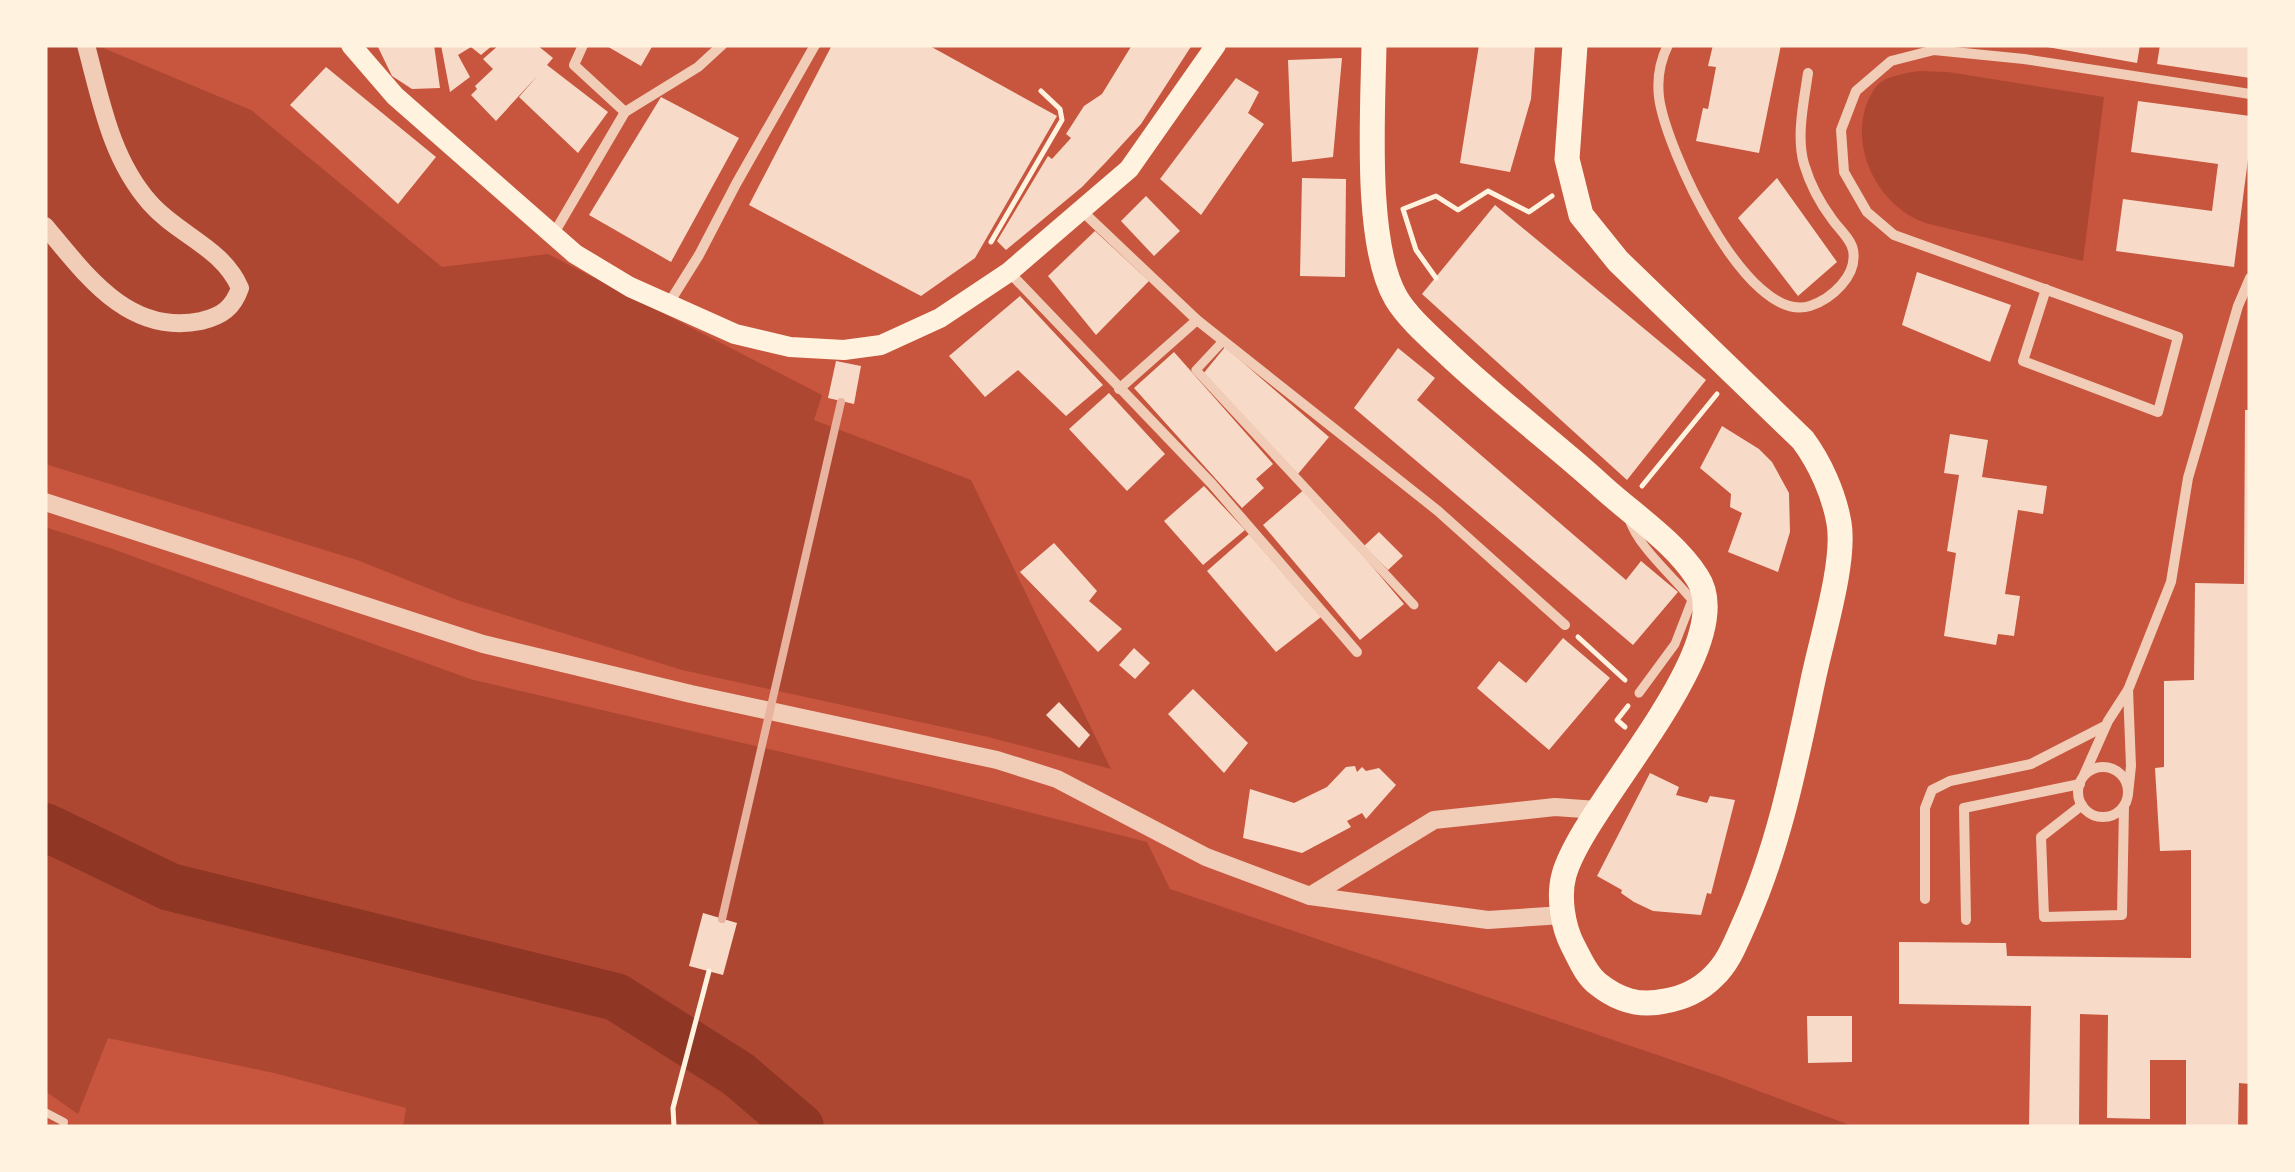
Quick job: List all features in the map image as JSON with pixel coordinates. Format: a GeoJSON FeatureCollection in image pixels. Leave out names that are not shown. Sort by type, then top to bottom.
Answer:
{"type":"FeatureCollection","features":[{"type":"Feature","properties":{"kind":"main road"},"geometry":{"type":"LineString","coordinates":[[351,45],[395,96],[574,254],[630,287],[735,334],[790,347],[844,350],[880,345],[940,318],[1009,272],[1129,169],[1216,45]]}},
{"type":"Feature","properties":{"kind":"main road"},"geometry":{"type":"LineString","coordinates":[[1374,45],[1375,215],[1381,259],[1396,298],[1422,330],[1471,376],[1676,552],[1699,580],[1708,604],[1704,629],[1685,672],[1644,743],[1597,810],[1563,878],[1564,929],[1591,979],[1613,995],[1642,1005],[1694,992],[1714,976],[1730,958],[1762,885],[1791,784],[1837,563],[1840,526],[1818,460],[1788,424],[1618,260],[1581,214],[1567,159],[1576,45]]}},
{"type":"Feature","properties":{"kind":"street"},"geometry":{"type":"LineString","coordinates":[[45,226],[101,291],[141,318],[169,324],[217,317],[234,304],[240,288],[233,272],[214,252],[153,206],[129,176],[112,142],[86,45]]}},
{"type":"Feature","properties":{"kind":"street"},"geometry":{"type":"LineString","coordinates":[[584,45],[574,65],[626,112]]}},
{"type":"Feature","properties":{"kind":"street"},"geometry":{"type":"LineString","coordinates":[[553,234],[626,112],[698,67],[722,45]]}},
{"type":"Feature","properties":{"kind":"street"},"geometry":{"type":"LineString","coordinates":[[669,303],[816,45]]}},
{"type":"Feature","properties":{"kind":"street"},"geometry":{"type":"LineString","coordinates":[[1668,45],[1660,60],[1658,94],[1677,157],[1730,254],[1750,281],[1775,303],[1800,309],[1824,301],[1843,284],[1853,263],[1854,246],[1817,196],[1803,161],[1802,114],[1808,73]]}},
{"type":"Feature","properties":{"kind":"street"},"geometry":{"type":"LineString","coordinates":[[2046,290],[2023,362],[2158,412],[2178,337],[2046,290],[1894,236],[1867,212],[1844,172],[1841,130],[1856,92],[1891,61],[1934,50],[2250,94]]}},
{"type":"Feature","properties":{"kind":"street"},"geometry":{"type":"LineString","coordinates":[[1082,211],[1197,320],[1438,511],[1565,625]]}},
{"type":"Feature","properties":{"kind":"street"},"geometry":{"type":"LineString","coordinates":[[1009,272],[1212,484],[1357,652]]}},
{"type":"Feature","properties":{"kind":"street"},"geometry":{"type":"LineString","coordinates":[[2082,806],[2082,780],[2105,726],[2128,690],[2171,582],[2188,478],[2238,306],[2250,278]]}},
{"type":"Feature","properties":{"kind":"street"},"geometry":{"type":"LineString","coordinates":[[1118,389],[1197,320]]}},
{"type":"Feature","properties":{"kind":"street"},"geometry":{"type":"LineString","coordinates":[[1223,340],[1196,370],[1414,604]]}},
{"type":"Feature","properties":{"kind":"street"},"geometry":{"type":"LineString","coordinates":[[45,502],[484,644],[690,694],[997,760],[1057,779],[1206,857],[1310,896],[1488,920],[1563,915]]}},
{"type":"Feature","properties":{"kind":"street"},"geometry":{"type":"LineString","coordinates":[[1624,508],[1636,538],[1692,600],[1675,644],[1639,693]]}},
{"type":"Feature","properties":{"kind":"street"},"geometry":{"type":"LineString","coordinates":[[2082,806],[2040,837],[2044,917],[2122,915],[2131,766],[2128,690]]}},
{"type":"Feature","properties":{"kind":"street"},"geometry":{"type":"LineString","coordinates":[[1925,899],[1926,808],[1932,790],[1950,781],[2031,764],[2105,726]]}},
{"type":"Feature","properties":{"kind":"street"},"geometry":{"type":"LineString","coordinates":[[1966,920],[1964,808],[2082,780],[2098,767],[2113,769],[2124,779],[2126,800],[2118,812],[2103,817],[2082,806]]}},
{"type":"Feature","properties":{"kind":"street"},"geometry":{"type":"LineString","coordinates":[[1310,896],[1434,820],[1555,807],[1597,810]]}},
{"type":"Feature","properties":{"kind":"lane"},"geometry":{"type":"LineString","coordinates":[[45,1112],[63,1125]]}},
{"type":"Feature","properties":{"kind":"path"},"geometry":{"type":"LineString","coordinates":[[991,242],[1062,120],[1060,109],[1041,91]]}},
{"type":"Feature","properties":{"kind":"path"},"geometry":{"type":"LineString","coordinates":[[1436,278],[1416,250],[1403,210],[1436,196],[1458,210],[1488,191],[1529,212],[1573,182]]}},
{"type":"Feature","properties":{"kind":"path"},"geometry":{"type":"LineString","coordinates":[[1624,508],[1734,374]]}},
{"type":"Feature","properties":{"kind":"path"},"geometry":{"type":"LineString","coordinates":[[1565,625],[1639,693],[1617,720],[1644,743]]}},
{"type":"Feature","properties":{"kind":"path"},"geometry":{"type":"LineString","coordinates":[[674,1127],[673,1108],[709,971]]}},
{"type":"Feature","properties":{"kind":"shaded area"},"geometry":{"type":"Polygon","coordinates":[[[45,45],[96,45],[251,110],[442,267],[548,254],[822,395],[814,420],[971,480],[1111,769],[984,736],[682,670],[460,601],[357,560],[45,464],[45,45]]]}},
{"type":"Feature","properties":{"kind":"shaded area"},"geometry":{"type":"Polygon","coordinates":[[[1919,71],[1948,72],[2104,97],[2083,261],[1925,223],[1895,205],[1883,192],[1863,144],[1865,109],[1881,82],[1919,71]]]}},
{"type":"Feature","properties":{"kind":"shaded area"},"geometry":{"type":"Polygon","coordinates":[[[45,527],[470,679],[1147,842],[1170,889],[1719,1076],[1855,1127],[403,1127],[406,1108],[274,1073],[108,1038],[78,1114],[45,1091],[45,527]]]}},
{"type":"Feature","properties":{"kind":"building"},"geometry":{"type":"Polygon","coordinates":[[[377,45],[434,45],[440,88],[412,89],[392,76],[377,45]]]}},
{"type":"Feature","properties":{"kind":"building"},"geometry":{"type":"Polygon","coordinates":[[[441,45],[493,45],[481,55],[471,47],[458,55],[470,77],[450,92],[441,45]]]}},
{"type":"Feature","properties":{"kind":"building"},"geometry":{"type":"Polygon","coordinates":[[[499,45],[537,45],[553,58],[547,65],[608,112],[578,153],[519,97],[538,75],[496,121],[471,95],[493,69],[483,59],[499,45]]]}},
{"type":"Feature","properties":{"kind":"building"},"geometry":{"type":"Polygon","coordinates":[[[605,45],[653,45],[641,66],[605,45]]]}},
{"type":"Feature","properties":{"kind":"building"},"geometry":{"type":"Polygon","coordinates":[[[832,45],[928,45],[1057,116],[975,258],[921,296],[749,205],[832,45]]]}},
{"type":"Feature","properties":{"kind":"building"},"geometry":{"type":"Polygon","coordinates":[[[1132,45],[1192,45],[1141,124],[1082,187],[1006,250],[997,241],[1048,156],[1052,159],[1071,138],[1066,134],[1084,106],[1102,94],[1132,45]]]}},
{"type":"Feature","properties":{"kind":"building"},"geometry":{"type":"Polygon","coordinates":[[[1479,45],[1535,45],[1531,99],[1510,172],[1460,163],[1479,45]]]}},
{"type":"Feature","properties":{"kind":"building"},"geometry":{"type":"Polygon","coordinates":[[[1713,45],[1781,45],[1759,153],[1696,141],[1703,108],[1708,109],[1716,67],[1708,66],[1713,45]]]}},
{"type":"Feature","properties":{"kind":"building"},"geometry":{"type":"Polygon","coordinates":[[[2036,45],[2140,45],[2137,63],[2036,45]]]}},
{"type":"Feature","properties":{"kind":"building"},"geometry":{"type":"Polygon","coordinates":[[[2160,45],[2250,45],[2250,78],[2157,64],[2160,45]]]}},
{"type":"Feature","properties":{"kind":"building"},"geometry":{"type":"Polygon","coordinates":[[[1342,58],[1333,157],[1292,162],[1288,60],[1342,58]]]}},
{"type":"Feature","properties":{"kind":"building"},"geometry":{"type":"Polygon","coordinates":[[[326,67],[436,157],[398,204],[290,105],[326,67]]]}},
{"type":"Feature","properties":{"kind":"building"},"geometry":{"type":"Polygon","coordinates":[[[1236,78],[1259,92],[1248,113],[1264,124],[1201,215],[1160,179],[1236,78]]]}},
{"type":"Feature","properties":{"kind":"building"},"geometry":{"type":"Polygon","coordinates":[[[661,97],[739,138],[671,262],[589,215],[661,97]]]}},
{"type":"Feature","properties":{"kind":"building"},"geometry":{"type":"Polygon","coordinates":[[[2138,101],[2250,116],[2234,267],[2116,251],[2123,199],[2212,211],[2218,164],[2131,152],[2138,101]]]}},
{"type":"Feature","properties":{"kind":"building"},"geometry":{"type":"Polygon","coordinates":[[[1302,178],[1346,179],[1345,277],[1300,276],[1302,178]]]}},
{"type":"Feature","properties":{"kind":"building"},"geometry":{"type":"Polygon","coordinates":[[[1777,178],[1837,262],[1798,296],[1738,218],[1777,178]]]}},
{"type":"Feature","properties":{"kind":"building"},"geometry":{"type":"Polygon","coordinates":[[[1146,196],[1180,231],[1154,256],[1121,221],[1146,196]]]}},
{"type":"Feature","properties":{"kind":"building"},"geometry":{"type":"Polygon","coordinates":[[[1495,205],[1706,380],[1627,480],[1422,294],[1495,205]]]}},
{"type":"Feature","properties":{"kind":"building"},"geometry":{"type":"Polygon","coordinates":[[[1095,231],[1149,281],[1096,335],[1048,276],[1095,231]]]}},
{"type":"Feature","properties":{"kind":"building"},"geometry":{"type":"Polygon","coordinates":[[[1917,272],[2011,305],[1990,362],[1902,325],[1917,272]]]}},
{"type":"Feature","properties":{"kind":"building"},"geometry":{"type":"Polygon","coordinates":[[[1020,296],[1103,385],[1066,416],[1018,370],[985,397],[949,356],[1020,296]]]}},
{"type":"Feature","properties":{"kind":"building"},"geometry":{"type":"Polygon","coordinates":[[[1225,347],[1329,437],[1298,474],[1203,374],[1225,347]]]}},
{"type":"Feature","properties":{"kind":"building"},"geometry":{"type":"Polygon","coordinates":[[[1398,348],[1435,378],[1417,400],[1626,580],[1641,561],[1678,592],[1633,645],[1354,408],[1398,348]]]}},
{"type":"Feature","properties":{"kind":"building"},"geometry":{"type":"Polygon","coordinates":[[[1174,352],[1273,464],[1256,479],[1264,488],[1242,508],[1134,388],[1174,352]]]}},
{"type":"Feature","properties":{"kind":"building"},"geometry":{"type":"Polygon","coordinates":[[[836,361],[861,366],[854,404],[828,398],[836,361]]]}},
{"type":"Feature","properties":{"kind":"building"},"geometry":{"type":"Polygon","coordinates":[[[1109,393],[1165,454],[1127,491],[1069,429],[1109,393]]]}},
{"type":"Feature","properties":{"kind":"building"},"geometry":{"type":"Polygon","coordinates":[[[2245,410],[2250,410],[2250,1084],[2239,1083],[2238,1127],[2186,1127],[2186,1060],[2150,1060],[2150,1119],[2107,1118],[2108,1015],[2080,1014],[2079,1127],[2029,1127],[2031,1006],[1899,1004],[1899,942],[2006,943],[2007,956],[2191,958],[2191,850],[2160,851],[2155,768],[2164,767],[2164,681],[2194,680],[2195,583],[2244,584],[2245,410]]]}},
{"type":"Feature","properties":{"kind":"building"},"geometry":{"type":"Polygon","coordinates":[[[1722,426],[1772,462],[1789,493],[1790,532],[1778,572],[1728,552],[1742,513],[1730,507],[1731,494],[1700,468],[1722,426]]]}},
{"type":"Feature","properties":{"kind":"building"},"geometry":{"type":"Polygon","coordinates":[[[1950,434],[1988,440],[1982,477],[2047,486],[2043,514],[2018,510],[2005,594],[2020,596],[2014,636],[1998,634],[1996,645],[1944,636],[1956,553],[1947,551],[1959,475],[1944,473],[1950,434]]]}},
{"type":"Feature","properties":{"kind":"building"},"geometry":{"type":"Polygon","coordinates":[[[1204,486],[1245,530],[1203,565],[1164,521],[1204,486]]]}},
{"type":"Feature","properties":{"kind":"building"},"geometry":{"type":"Polygon","coordinates":[[[1306,488],[1404,604],[1360,640],[1263,525],[1306,488]]]}},
{"type":"Feature","properties":{"kind":"building"},"geometry":{"type":"Polygon","coordinates":[[[1379,532],[1403,556],[1388,570],[1364,546],[1379,532]]]}},
{"type":"Feature","properties":{"kind":"building"},"geometry":{"type":"Polygon","coordinates":[[[1249,534],[1321,617],[1276,652],[1207,571],[1249,534]]]}},
{"type":"Feature","properties":{"kind":"building"},"geometry":{"type":"Polygon","coordinates":[[[1054,543],[1097,591],[1089,601],[1122,629],[1098,652],[1020,572],[1054,543]]]}},
{"type":"Feature","properties":{"kind":"building"},"geometry":{"type":"Polygon","coordinates":[[[1563,638],[1610,678],[1549,750],[1477,688],[1499,661],[1526,683],[1563,638]]]}},
{"type":"Feature","properties":{"kind":"building"},"geometry":{"type":"Polygon","coordinates":[[[1134,648],[1150,663],[1135,679],[1119,665],[1134,648]]]}},
{"type":"Feature","properties":{"kind":"building"},"geometry":{"type":"Polygon","coordinates":[[[1193,689],[1248,743],[1224,773],[1168,714],[1193,689]]]}},
{"type":"Feature","properties":{"kind":"building"},"geometry":{"type":"Polygon","coordinates":[[[1059,702],[1090,735],[1079,748],[1046,715],[1059,702]]]}},
{"type":"Feature","properties":{"kind":"building"},"geometry":{"type":"Polygon","coordinates":[[[1355,766],[1357,772],[1362,767],[1366,771],[1379,768],[1396,785],[1366,819],[1362,813],[1347,821],[1351,827],[1302,853],[1243,838],[1250,789],[1294,803],[1327,787],[1346,767],[1355,766]]]}},
{"type":"Feature","properties":{"kind":"building"},"geometry":{"type":"Polygon","coordinates":[[[1650,773],[1679,787],[1676,795],[1707,803],[1710,796],[1735,800],[1711,894],[1707,893],[1701,915],[1653,911],[1597,876],[1650,773]]]}},
{"type":"Feature","properties":{"kind":"building"},"geometry":{"type":"Polygon","coordinates":[[[703,913],[737,923],[723,975],[689,966],[703,913]]]}},
{"type":"Feature","properties":{"kind":"building"},"geometry":{"type":"Polygon","coordinates":[[[1807,1016],[1852,1016],[1852,1062],[1808,1063],[1807,1016]]]}},
{"type":"Feature","properties":{"kind":"waterway"},"geometry":{"type":"LineString","coordinates":[[45,827],[170,887],[616,997],[738,1074],[800,1127]]}},
{"type":"Feature","properties":{"kind":"railway"},"geometry":{"type":"LineString","coordinates":[[722,919],[841,402]]}}]}
